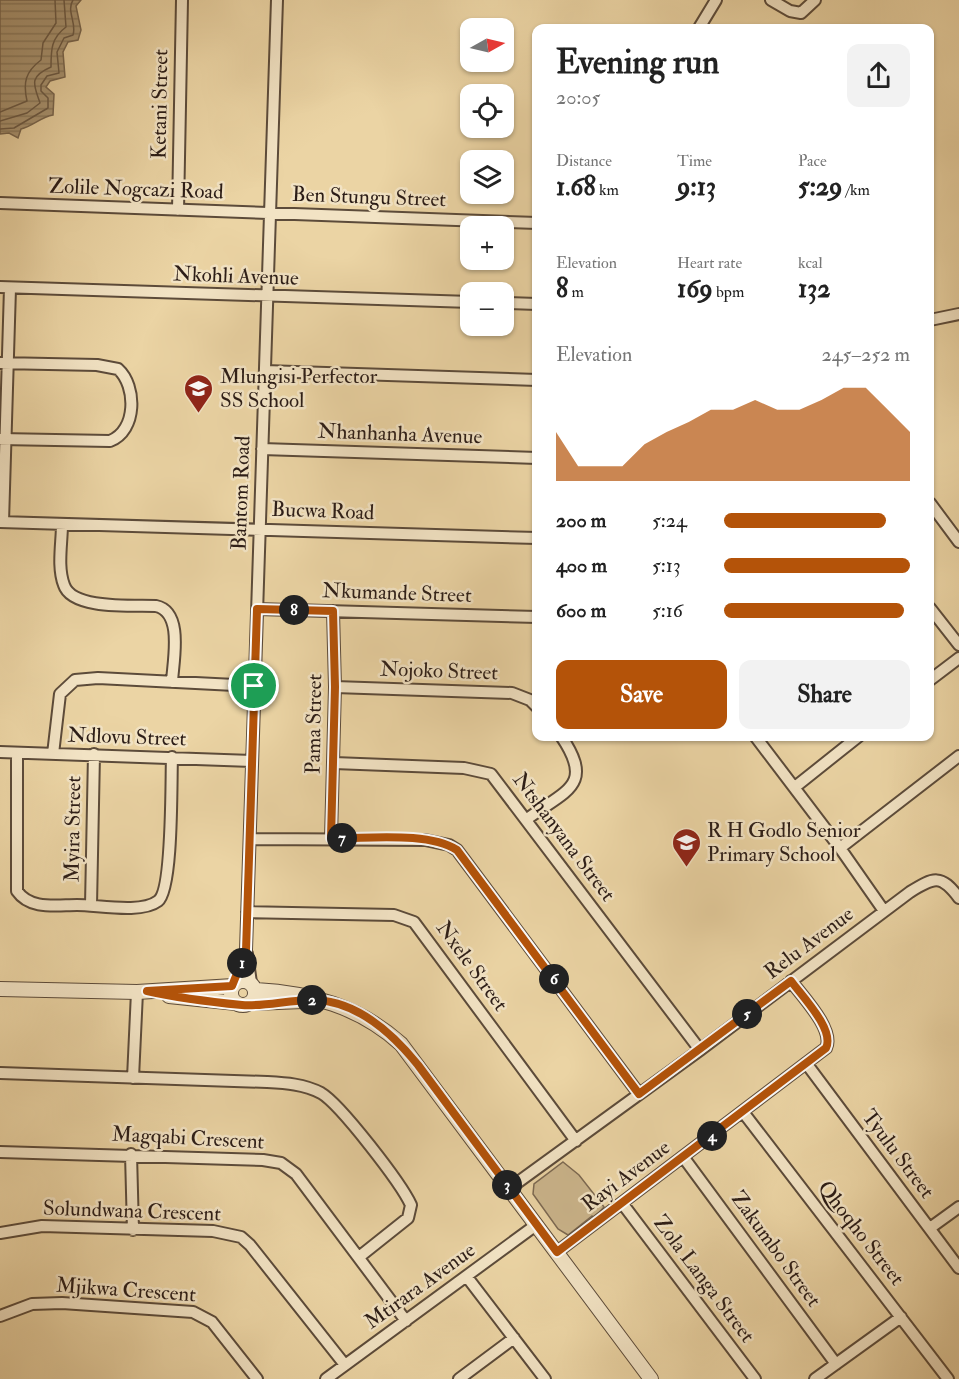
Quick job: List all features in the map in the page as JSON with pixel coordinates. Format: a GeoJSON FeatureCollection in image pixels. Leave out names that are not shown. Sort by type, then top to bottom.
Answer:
{"type":"FeatureCollection","features":[{"type":"Feature","properties":{"kind":"street","name":"Ketani Street"},"geometry":{"type":"LineString","coordinates":[[178,210],[182,0]]}},
{"type":"Feature","properties":{"kind":"street","name":"Bantom Road"},"geometry":{"type":"LineString","coordinates":[[252,992],[246,951],[277,0]]}},
{"type":"Feature","properties":{"kind":"street"},"geometry":{"type":"LineString","coordinates":[[701,24],[716,0]]}},
{"type":"Feature","properties":{"kind":"street"},"geometry":{"type":"LineString","coordinates":[[771,0],[790,11],[801,13],[815,0]]}},
{"type":"Feature","properties":{"kind":"street","name":"Zolile Nogcazi Road"},"geometry":{"type":"LineString","coordinates":[[0,203],[271,213]]}},
{"type":"Feature","properties":{"kind":"street","name":"Ben Stungu Street"},"geometry":{"type":"LineString","coordinates":[[271,213],[532,223]]}},
{"type":"Feature","properties":{"kind":"street"},"geometry":{"type":"LineString","coordinates":[[1,522],[5,288]]}},
{"type":"Feature","properties":{"kind":"street","name":"Nkohli Avenue"},"geometry":{"type":"LineString","coordinates":[[5,288],[460,302]]}},
{"type":"Feature","properties":{"kind":"street"},"geometry":{"type":"LineString","coordinates":[[514,303],[532,304]]}},
{"type":"Feature","properties":{"kind":"street"},"geometry":{"type":"LineString","coordinates":[[934,319],[959,314]]}},
{"type":"Feature","properties":{"kind":"street"},"geometry":{"type":"LineString","coordinates":[[3,439],[103,442],[116,439],[124,432],[130,418],[128,379],[112,366],[4,363]]}},
{"type":"Feature","properties":{"kind":"street"},"geometry":{"type":"LineString","coordinates":[[265,371],[532,380]]}},
{"type":"Feature","properties":{"kind":"street","name":"Nhanhanha Avenue"},"geometry":{"type":"LineString","coordinates":[[262,449],[532,458]]}},
{"type":"Feature","properties":{"kind":"street"},"geometry":{"type":"LineString","coordinates":[[934,509],[959,542]]}},
{"type":"Feature","properties":{"kind":"street","name":"Bucwa Road"},"geometry":{"type":"LineString","coordinates":[[1,522],[532,538]]}},
{"type":"Feature","properties":{"kind":"street"},"geometry":{"type":"LineString","coordinates":[[62,524],[63,585],[74,598],[92,603],[156,606],[167,612],[174,626],[172,682]]}},
{"type":"Feature","properties":{"kind":"street","name":"Nkumande Street"},"geometry":{"type":"LineString","coordinates":[[257,609],[532,617]]}},
{"type":"Feature","properties":{"kind":"street","name":"Pama Street"},"geometry":{"type":"LineString","coordinates":[[331,838],[335,687],[333,611]]}},
{"type":"Feature","properties":{"kind":"street"},"geometry":{"type":"LineString","coordinates":[[934,613],[959,645]]}},
{"type":"Feature","properties":{"kind":"street"},"geometry":{"type":"LineString","coordinates":[[934,677],[959,658]]}},
{"type":"Feature","properties":{"kind":"street"},"geometry":{"type":"LineString","coordinates":[[53,754],[57,702],[60,694],[69,684],[86,678],[254,686]]}},
{"type":"Feature","properties":{"kind":"street","name":"Nojoko Street"},"geometry":{"type":"LineString","coordinates":[[335,687],[513,693],[532,702]]}},
{"type":"Feature","properties":{"kind":"street"},"geometry":{"type":"LineString","coordinates":[[527,819],[569,788],[577,777],[577,763],[564,741]]}},
{"type":"Feature","properties":{"kind":"street"},"geometry":{"type":"LineString","coordinates":[[759,741],[840,848],[884,911]]}},
{"type":"Feature","properties":{"kind":"street"},"geometry":{"type":"LineString","coordinates":[[795,787],[852,741]]}},
{"type":"Feature","properties":{"kind":"street","name":"Ndlovu Street"},"geometry":{"type":"LineString","coordinates":[[0,752],[252,761]]}},
{"type":"Feature","properties":{"kind":"street"},"geometry":{"type":"LineString","coordinates":[[16,753],[17,891],[31,903],[91,905],[145,906],[158,901],[166,890],[172,757]]}},
{"type":"Feature","properties":{"kind":"street","name":"Myira Street"},"geometry":{"type":"LineString","coordinates":[[91,905],[94,754]]}},
{"type":"Feature","properties":{"kind":"street"},"geometry":{"type":"LineString","coordinates":[[840,848],[957,761]]}},
{"type":"Feature","properties":{"kind":"street","name":"Ntshanyana Street"},"geometry":{"type":"LineString","coordinates":[[334,763],[464,768],[491,774],[700,1050]]}},
{"type":"Feature","properties":{"kind":"street"},"geometry":{"type":"LineString","coordinates":[[250,839],[425,840],[449,845],[457,850],[639,1094]]}},
{"type":"Feature","properties":{"kind":"street","name":"Relu Avenue"},"geometry":{"type":"LineString","coordinates":[[510,1188],[700,1050],[884,911],[931,880],[944,880],[959,898]]}},
{"type":"Feature","properties":{"kind":"street","name":"Nxele Street"},"geometry":{"type":"LineString","coordinates":[[247,912],[394,915],[414,922],[576,1141]]}},
{"type":"Feature","properties":{"kind":"street","name":"Bantom Road"},"geometry":{"type":"LineString","coordinates":[[234,985],[246,951]]}},
{"type":"Feature","properties":{"kind":"street"},"geometry":{"type":"LineString","coordinates":[[0,989],[142,992],[234,985],[243,980],[252,992],[317,1000],[351,1010],[371,1020],[401,1044],[651,1379]]}},
{"type":"Feature","properties":{"kind":"street","name":"Rayi Avenue"},"geometry":{"type":"LineString","coordinates":[[557,1252],[684,1158],[826,1048],[829,1037],[823,1024],[791,981]]}},
{"type":"Feature","properties":{"kind":"street"},"geometry":{"type":"LineString","coordinates":[[234,985],[231,995],[236,1003]]}},
{"type":"Feature","properties":{"kind":"street"},"geometry":{"type":"LineString","coordinates":[[142,992],[244,1005],[252,992]]}},
{"type":"Feature","properties":{"kind":"street"},"geometry":{"type":"LineString","coordinates":[[133,1078],[142,992]]}},
{"type":"Feature","properties":{"kind":"street","name":"Tyulu Street"},"geometry":{"type":"LineString","coordinates":[[806,1063],[959,1268]]}},
{"type":"Feature","properties":{"kind":"street"},"geometry":{"type":"LineString","coordinates":[[0,1073],[292,1084],[308,1088],[330,1099],[353,1124],[409,1200],[412,1208],[408,1218],[358,1257]]}},
{"type":"Feature","properties":{"kind":"street","name":"Qhoqho Street"},"geometry":{"type":"LineString","coordinates":[[743,1112],[948,1379]]}},
{"type":"Feature","properties":{"kind":"street","name":"Magqabi Crescent"},"geometry":{"type":"LineString","coordinates":[[0,1152],[131,1154],[263,1160],[281,1163],[296,1174],[406,1321]]}},
{"type":"Feature","properties":{"kind":"street"},"geometry":{"type":"LineString","coordinates":[[131,1154],[133,1230]]}},
{"type":"Feature","properties":{"kind":"street","name":"Zakumbo Street"},"geometry":{"type":"LineString","coordinates":[[684,1158],[836,1364]]}},
{"type":"Feature","properties":{"kind":"street","name":"Zola Langa Street"},"geometry":{"type":"LineString","coordinates":[[622,1203],[755,1379]]}},
{"type":"Feature","properties":{"kind":"street"},"geometry":{"type":"LineString","coordinates":[[930,1228],[959,1207]]}},
{"type":"Feature","properties":{"kind":"street","name":"Mtirara Avenue"},"geometry":{"type":"LineString","coordinates":[[326,1379],[536,1225]]}},
{"type":"Feature","properties":{"kind":"street","name":"Solundwana Crescent"},"geometry":{"type":"LineString","coordinates":[[0,1233],[42,1226],[213,1231],[241,1237],[261,1255],[345,1365]]}},
{"type":"Feature","properties":{"kind":"street"},"geometry":{"type":"LineString","coordinates":[[467,1277],[544,1379]]}},
{"type":"Feature","properties":{"kind":"street","name":"Mjikwa Crescent"},"geometry":{"type":"LineString","coordinates":[[0,1316],[32,1304],[193,1312],[212,1322],[257,1379]]}},
{"type":"Feature","properties":{"kind":"street"},"geometry":{"type":"LineString","coordinates":[[815,1379],[901,1317]]}},
{"type":"Feature","properties":{"kind":"street"},"geometry":{"type":"LineString","coordinates":[[459,1379],[514,1338]]}},
{"type":"Feature","properties":{"kind":"shaded area"},"geometry":{"type":"Polygon","coordinates":[[[563,1162],[579,1175],[604,1207],[594,1218],[592,1216],[568,1235],[558,1229],[533,1194],[534,1184],[563,1162]]]}},
{"type":"Feature","properties":{"kind":"water"},"geometry":{"type":"Polygon","coordinates":[[[0,0],[81,0],[76,6],[81,30],[78,40],[68,42],[63,52],[65,77],[50,81],[46,87],[54,94],[53,115],[21,129],[18,138],[9,133],[0,134],[0,0]]]}},
{"type":"Feature","properties":{"kind":"place","name":"Mlungisi Perfector SS School"},"geometry":{"type":"Point","coordinates":[199,414]}},
{"type":"Feature","properties":{"kind":"place","name":"R H Godlo Senior Primary School"},"geometry":{"type":"Point","coordinates":[686,868]}},
{"type":"Feature","properties":{"kind":"route"},"geometry":{"type":"LineString","coordinates":[[257,609],[333,611],[335,687],[331,838],[425,840],[449,845],[457,850],[639,1094],[791,981],[827,1031],[829,1043],[826,1048],[684,1158],[557,1252],[418,1065],[401,1044],[371,1020],[351,1010],[317,1000],[240,1005],[147,991],[223,988],[235,983],[246,951],[254,686],[257,609]]}}]}
